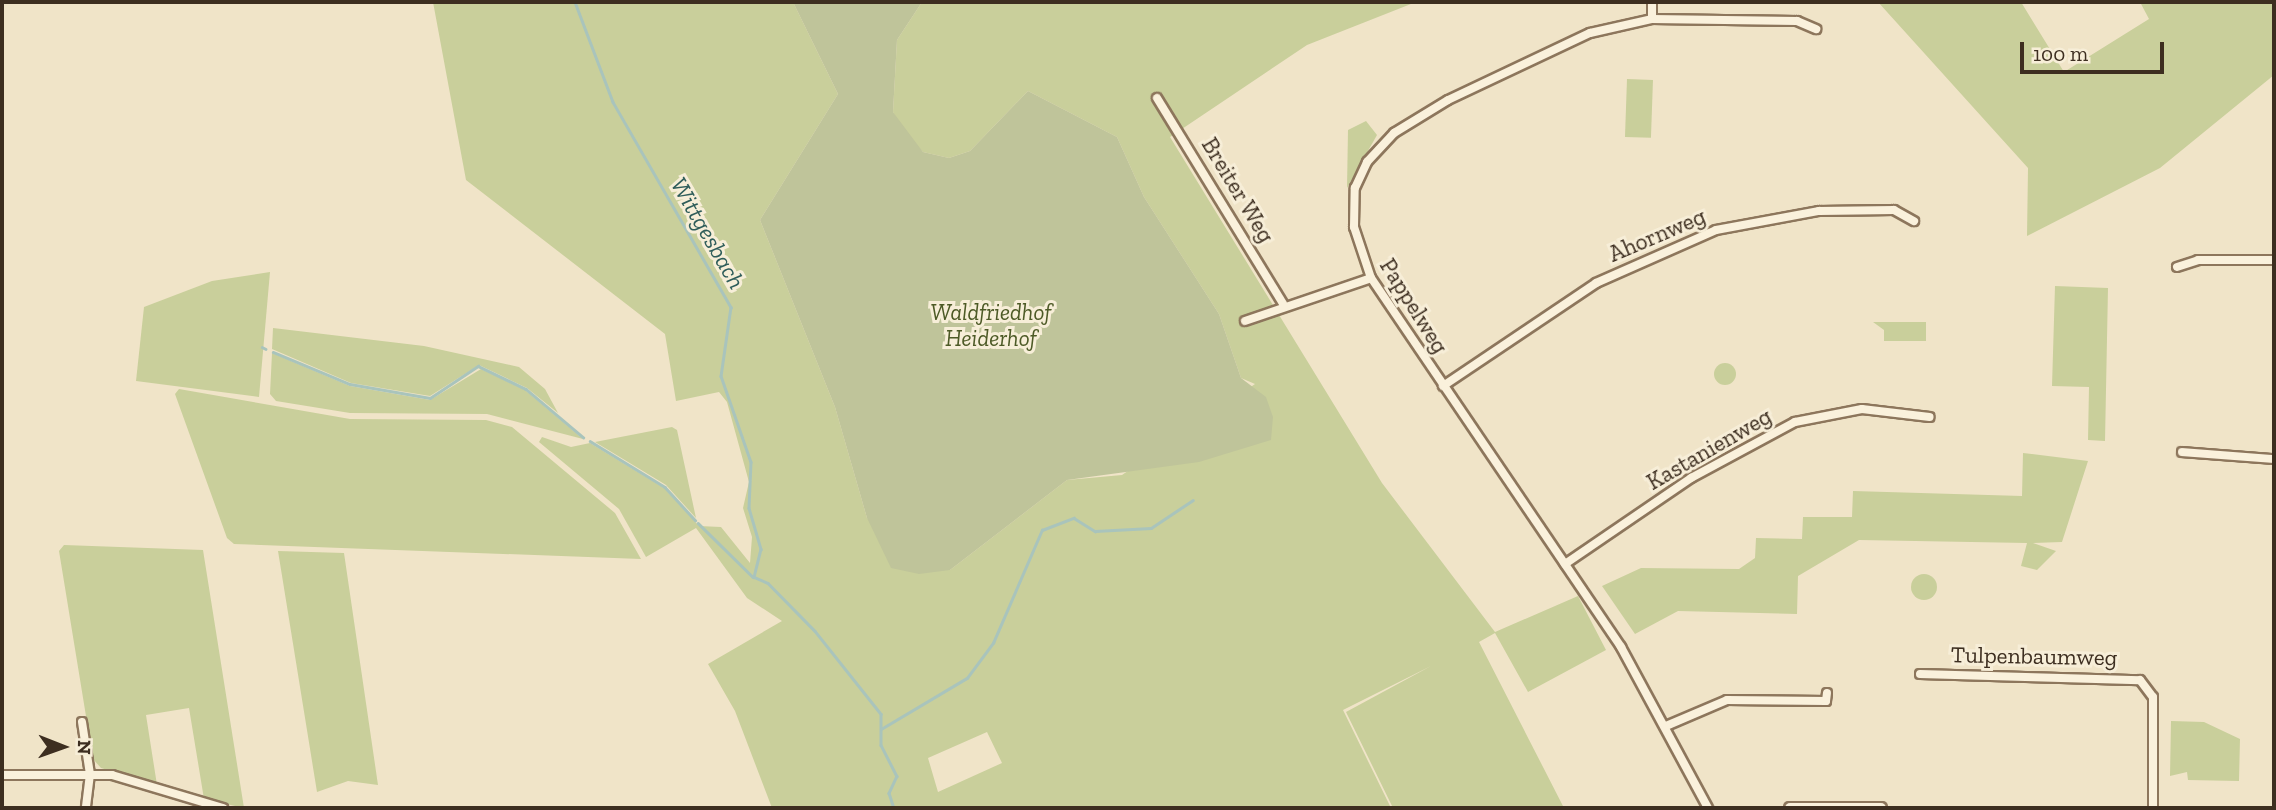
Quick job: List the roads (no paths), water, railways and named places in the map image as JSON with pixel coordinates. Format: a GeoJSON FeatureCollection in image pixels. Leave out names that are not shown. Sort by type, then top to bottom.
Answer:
{"type":"FeatureCollection","features":[{"type":"Feature","properties":{"kind":"street"},"geometry":{"type":"LineString","coordinates":[[1652,2],[1652,19]]}},
{"type":"Feature","properties":{"kind":"street","name":"Pappelweg"},"geometry":{"type":"LineString","coordinates":[[1708,808],[1666,726],[1565,564],[1371,278],[1352,212],[1355,187],[1380,145],[1492,78],[1590,33],[1652,19],[1797,21],[1816,29]]}},
{"type":"Feature","properties":{"kind":"street","name":"Breiter Weg"},"geometry":{"type":"LineString","coordinates":[[1157,98],[1283,304]]}},
{"type":"Feature","properties":{"kind":"street","name":"Ahornweg"},"geometry":{"type":"LineString","coordinates":[[1443,386],[1596,283],[1716,230],[1819,211],[1894,210],[1914,221]]}},
{"type":"Feature","properties":{"kind":"street"},"geometry":{"type":"LineString","coordinates":[[2177,267],[2198,260],[2274,260]]}},
{"type":"Feature","properties":{"kind":"street"},"geometry":{"type":"LineString","coordinates":[[1245,321],[1283,304],[1371,278]]}},
{"type":"Feature","properties":{"kind":"street","name":"Kastanienweg"},"geometry":{"type":"LineString","coordinates":[[1565,564],[1691,478],[1795,422],[1863,409],[1930,417]]}},
{"type":"Feature","properties":{"kind":"street"},"geometry":{"type":"LineString","coordinates":[[2182,452],[2274,459]]}},
{"type":"Feature","properties":{"kind":"street","name":"Tulpenbaumweg"},"geometry":{"type":"LineString","coordinates":[[1920,674],[2140,680],[2153,701],[2153,808]]}},
{"type":"Feature","properties":{"kind":"street"},"geometry":{"type":"LineString","coordinates":[[1666,726],[1727,700],[1826,701],[1827,693]]}},
{"type":"Feature","properties":{"kind":"street"},"geometry":{"type":"LineString","coordinates":[[82,722],[90,774],[86,808]]}},
{"type":"Feature","properties":{"kind":"street"},"geometry":{"type":"LineString","coordinates":[[2,775],[113,775],[223,808]]}},
{"type":"Feature","properties":{"kind":"street"},"geometry":{"type":"LineString","coordinates":[[1790,808],[1881,808]]}},
{"type":"Feature","properties":{"kind":"waterway","name":"Wittgesbach"},"geometry":{"type":"LineString","coordinates":[[575,2],[613,102],[731,307],[721,376],[751,462],[749,508],[761,549],[754,577],[768,583],[815,631],[881,714],[881,745],[897,776],[889,793],[894,808]]}},
{"type":"Feature","properties":{"kind":"waterway"},"geometry":{"type":"LineString","coordinates":[[262,347],[266,349]]}},
{"type":"Feature","properties":{"kind":"waterway"},"geometry":{"type":"LineString","coordinates":[[273,352],[350,384],[430,398],[478,366],[526,389],[583,437]]}},
{"type":"Feature","properties":{"kind":"waterway"},"geometry":{"type":"LineString","coordinates":[[590,441],[665,487],[695,520]]}},
{"type":"Feature","properties":{"kind":"waterway"},"geometry":{"type":"LineString","coordinates":[[881,729],[967,678],[993,643],[1042,530],[1074,518],[1095,531],[1151,528],[1193,500]]}},
{"type":"Feature","properties":{"kind":"waterway"},"geometry":{"type":"LineString","coordinates":[[698,523],[753,577]]}},
{"type":"Feature","properties":{"kind":"park label","name":"Waldfriedhof Heiderhof"},"geometry":{"type":"Point","coordinates":[991,325]}}]}
